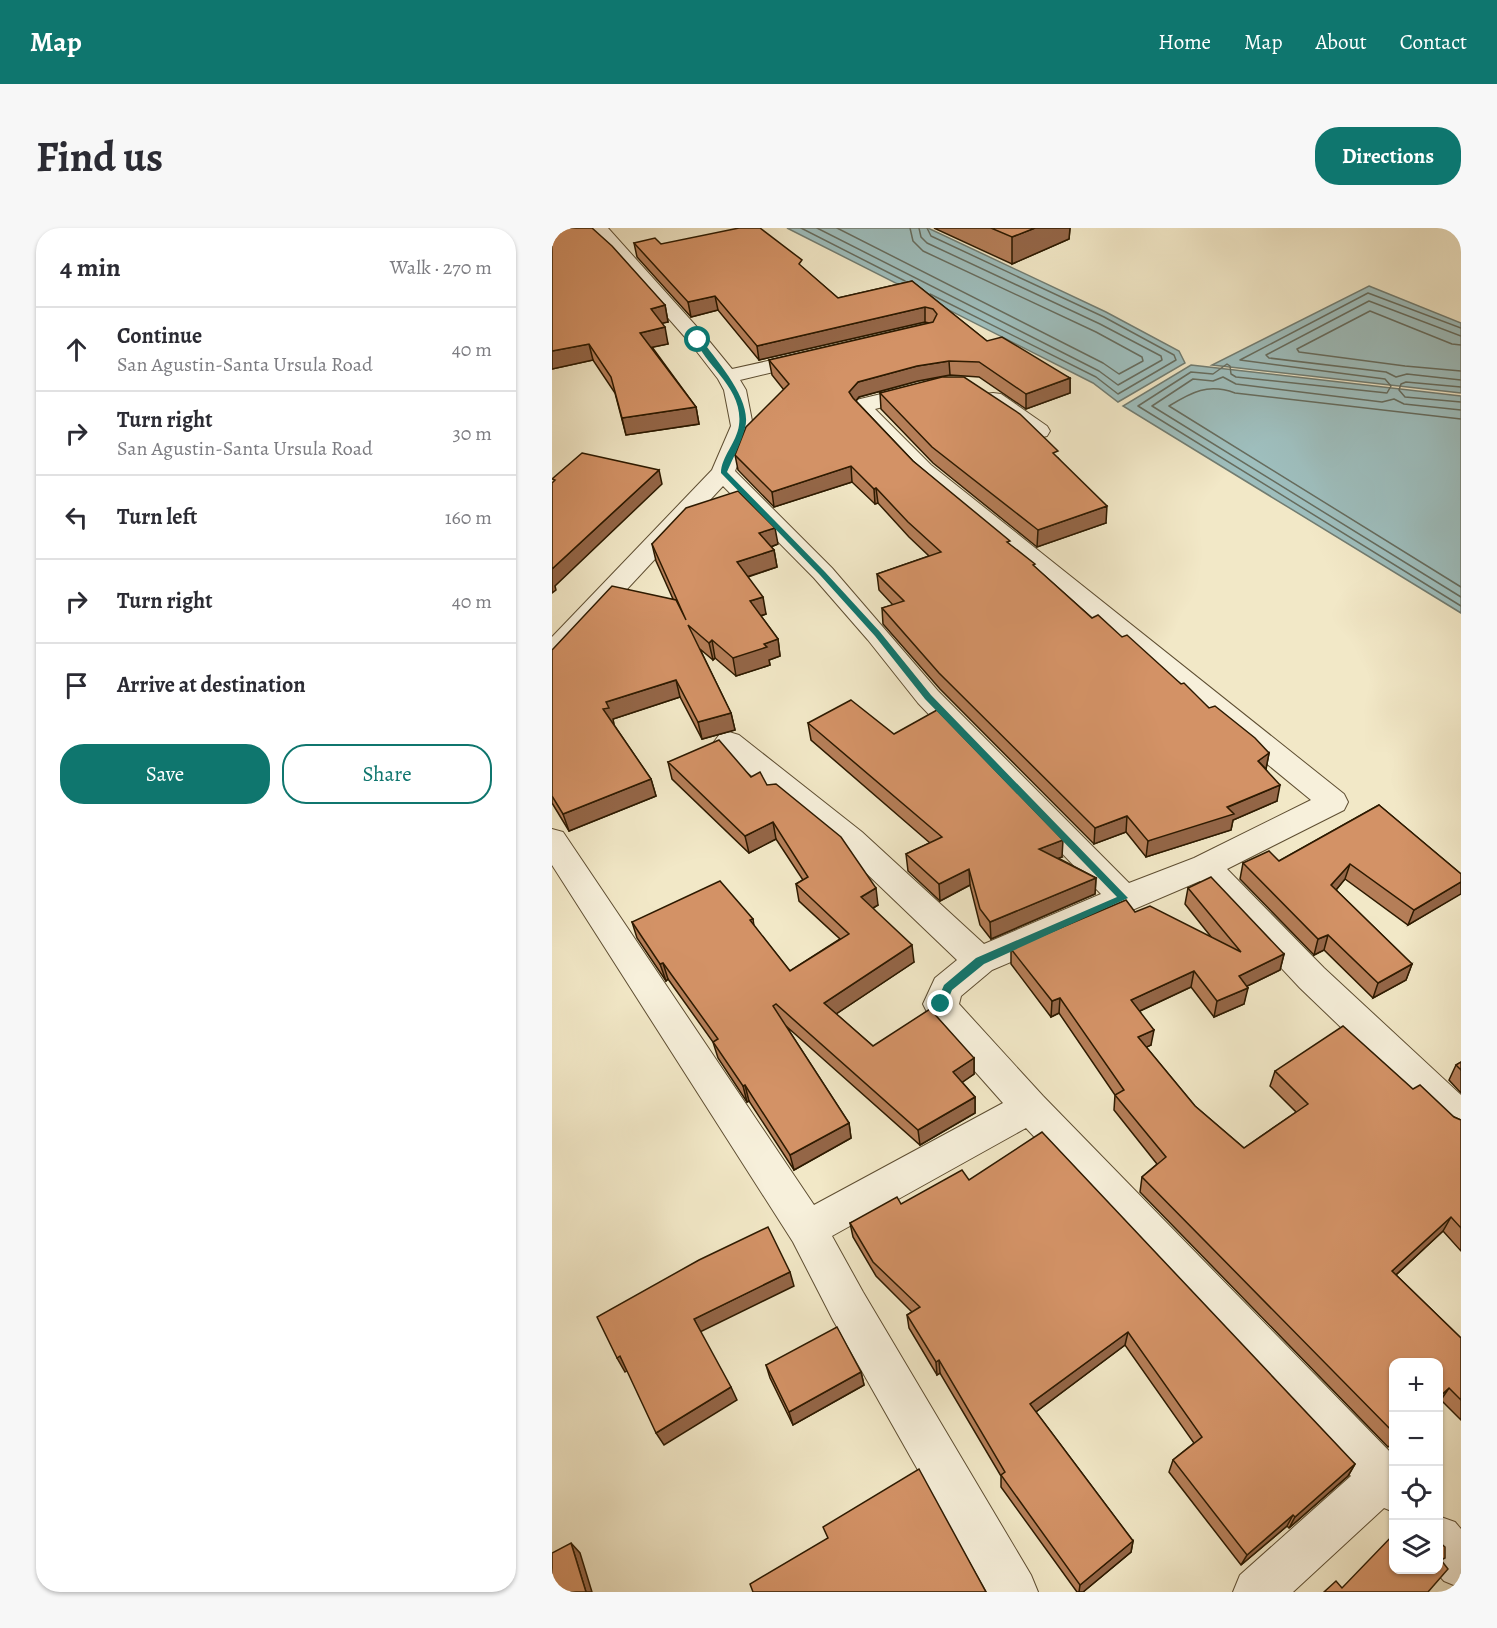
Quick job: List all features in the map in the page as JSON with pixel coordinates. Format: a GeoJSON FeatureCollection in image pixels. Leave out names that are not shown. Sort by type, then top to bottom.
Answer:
{"type":"FeatureCollection","features":[{"type":"Feature","properties":{"kind":"street"},"geometry":{"type":"LineString","coordinates":[[552,653],[723,472],[742,426],[735,390],[727,377],[698,340],[598,228]]}},
{"type":"Feature","properties":{"kind":"street"},"geometry":{"type":"LineString","coordinates":[[727,377],[827,353]]}},
{"type":"Feature","properties":{"kind":"street"},"geometry":{"type":"LineString","coordinates":[[1039,431],[956,385],[864,405],[864,410],[923,470],[1333,802],[1205,866],[1124,898],[980,961],[947,988],[941,1004],[945,1014],[1030,1107],[1388,1484],[1257,1592]]}},
{"type":"Feature","properties":{"kind":"street"},"geometry":{"type":"LineString","coordinates":[[723,472],[831,582],[878,634],[928,697],[1124,898]]}},
{"type":"Feature","properties":{"kind":"street"},"geometry":{"type":"LineString","coordinates":[[729,742],[851,840],[980,961]]}},
{"type":"Feature","properties":{"kind":"street"},"geometry":{"type":"LineString","coordinates":[[552,840],[807,1228],[848,1306],[1014,1592]]}},
{"type":"Feature","properties":{"kind":"street"},"geometry":{"type":"LineString","coordinates":[[1205,866],[1312,978],[1461,1119]]}},
{"type":"Feature","properties":{"kind":"street"},"geometry":{"type":"LineString","coordinates":[[807,1228],[1030,1107]]}},
{"type":"Feature","properties":{"kind":"street"},"geometry":{"type":"LineString","coordinates":[[1443,1544],[1461,1564]]}},
{"type":"Feature","properties":{"kind":"water"},"geometry":{"type":"Polygon","coordinates":[[[787,228],[928,228],[1106,312],[1179,351],[1185,363],[1118,402],[1093,383],[787,228]]]}},
{"type":"Feature","properties":{"kind":"water"},"geometry":{"type":"Polygon","coordinates":[[[1369,286],[1461,323],[1461,393],[1212,365],[1369,286]]]}},
{"type":"Feature","properties":{"kind":"water"},"geometry":{"type":"Polygon","coordinates":[[[1191,365],[1461,396],[1461,613],[1123,406],[1191,365]]]}},
{"type":"Feature","properties":{"kind":"building"},"geometry":{"type":"Polygon","coordinates":[[[552,228],[592,228],[612,246],[665,305],[651,309],[665,327],[640,333],[696,407],[622,418],[611,377],[589,344],[552,351],[552,228]]]}},
{"type":"Feature","properties":{"kind":"building"},"geometry":{"type":"Polygon","coordinates":[[[739,228],[760,228],[802,260],[799,264],[838,298],[912,281],[987,341],[1002,337],[1070,378],[1026,394],[979,362],[949,361],[917,366],[858,382],[849,392],[913,461],[1010,541],[1007,542],[1035,564],[1033,565],[1092,618],[1098,615],[1122,637],[1127,635],[1181,684],[1184,683],[1209,708],[1215,706],[1255,738],[1269,753],[1258,761],[1280,785],[1227,807],[1234,814],[1148,841],[1127,816],[1095,828],[939,673],[882,608],[904,601],[877,574],[941,552],[851,466],[772,492],[735,455],[746,427],[789,384],[769,360],[933,322],[937,314],[933,309],[925,307],[757,346],[715,296],[688,302],[634,243],[655,238],[661,244],[739,228]]]}},
{"type":"Feature","properties":{"kind":"building"},"geometry":{"type":"Polygon","coordinates":[[[991,228],[1035,228],[1012,237],[991,228]]]}},
{"type":"Feature","properties":{"kind":"building"},"geometry":{"type":"Polygon","coordinates":[[[942,377],[964,377],[1020,414],[1058,451],[1053,453],[1107,506],[1038,530],[932,447],[880,393],[942,377]]]}},
{"type":"Feature","properties":{"kind":"building"},"geometry":{"type":"Polygon","coordinates":[[[582,453],[659,470],[552,569],[552,483],[555,480],[552,479],[582,453]]]}},
{"type":"Feature","properties":{"kind":"building"},"geometry":{"type":"Polygon","coordinates":[[[738,491],[775,528],[759,533],[774,550],[737,562],[763,597],[750,601],[778,639],[764,644],[767,647],[733,658],[712,640],[709,643],[688,625],[731,713],[698,722],[676,680],[606,702],[609,708],[603,709],[651,779],[563,814],[552,796],[552,650],[612,586],[676,600],[686,620],[652,544],[686,508],[738,491]]]}},
{"type":"Feature","properties":{"kind":"building"},"geometry":{"type":"Polygon","coordinates":[[[851,700],[894,734],[937,710],[1063,840],[1039,849],[1096,878],[990,922],[980,909],[969,869],[939,884],[906,854],[942,837],[808,723],[851,700]]]}},
{"type":"Feature","properties":{"kind":"building"},"geometry":{"type":"Polygon","coordinates":[[[719,740],[751,777],[760,772],[767,785],[776,784],[841,837],[876,888],[861,897],[912,945],[824,1003],[873,1046],[930,1009],[974,1058],[953,1072],[975,1097],[918,1130],[776,1004],[773,1006],[849,1123],[790,1155],[745,1085],[743,1086],[713,1042],[718,1039],[663,963],[660,964],[632,922],[720,881],[753,919],[750,920],[790,971],[849,934],[796,884],[808,877],[773,822],[745,836],[668,762],[719,740]]]}},
{"type":"Feature","properties":{"kind":"building"},"geometry":{"type":"Polygon","coordinates":[[[1379,805],[1461,874],[1461,882],[1414,910],[1350,864],[1331,885],[1412,964],[1378,983],[1328,935],[1318,939],[1243,863],[1269,851],[1279,861],[1379,805]]]}},
{"type":"Feature","properties":{"kind":"building"},"geometry":{"type":"Polygon","coordinates":[[[1211,877],[1284,954],[1239,976],[1248,988],[1217,1001],[1194,971],[1131,1000],[1154,1030],[1138,1037],[1195,1106],[1244,1148],[1308,1104],[1275,1071],[1343,1026],[1413,1089],[1420,1085],[1454,1117],[1461,1120],[1461,1228],[1451,1217],[1392,1271],[1461,1338],[1461,1400],[1449,1388],[1443,1393],[1443,1358],[1389,1358],[1389,1428],[1142,1177],[1166,1157],[1115,1095],[1124,1090],[1060,998],[1052,1001],[1011,949],[1126,900],[1135,912],[1150,906],[1241,952],[1188,888],[1211,877]]]}},
{"type":"Feature","properties":{"kind":"building"},"geometry":{"type":"Polygon","coordinates":[[[1042,1132],[1355,1464],[1295,1517],[1293,1515],[1247,1555],[1173,1460],[1202,1437],[1128,1332],[1030,1404],[1133,1541],[1080,1585],[1001,1475],[1005,1472],[939,1360],[936,1362],[907,1315],[920,1307],[873,1262],[850,1223],[897,1197],[901,1204],[962,1170],[969,1180],[1042,1132]]]}},
{"type":"Feature","properties":{"kind":"building"},"geometry":{"type":"Polygon","coordinates":[[[768,1227],[790,1272],[694,1319],[731,1387],[656,1433],[620,1356],[617,1358],[597,1317],[699,1260],[768,1227]]]}},
{"type":"Feature","properties":{"kind":"building"},"geometry":{"type":"Polygon","coordinates":[[[837,1327],[861,1372],[789,1412],[766,1365],[837,1327]]]}},
{"type":"Feature","properties":{"kind":"building"},"geometry":{"type":"Polygon","coordinates":[[[919,1469],[986,1592],[753,1592],[750,1584],[828,1538],[823,1527],[919,1469]]]}},
{"type":"Feature","properties":{"kind":"building"},"geometry":{"type":"Polygon","coordinates":[[[1389,1539],[1389,1574],[1443,1574],[1443,1563],[1448,1569],[1428,1592],[1324,1592],[1336,1581],[1342,1588],[1389,1539]]]}},
{"type":"Feature","properties":{"kind":"building"},"geometry":{"type":"Polygon","coordinates":[[[571,1543],[586,1592],[552,1592],[552,1553],[571,1543]]]}},
{"type":"Feature","properties":{"kind":"building"},"geometry":{"type":"Polygon","coordinates":[[[1443,1545],[1445,1547],[1445,1558],[1443,1559],[1443,1545]]]}},
{"type":"Feature","properties":{"kind":"route"},"geometry":{"type":"LineString","coordinates":[[698,340],[735,390],[741,415],[742,426],[723,472],[823,573],[878,634],[928,697],[1124,898],[980,961],[947,988],[941,1004]]}}]}
